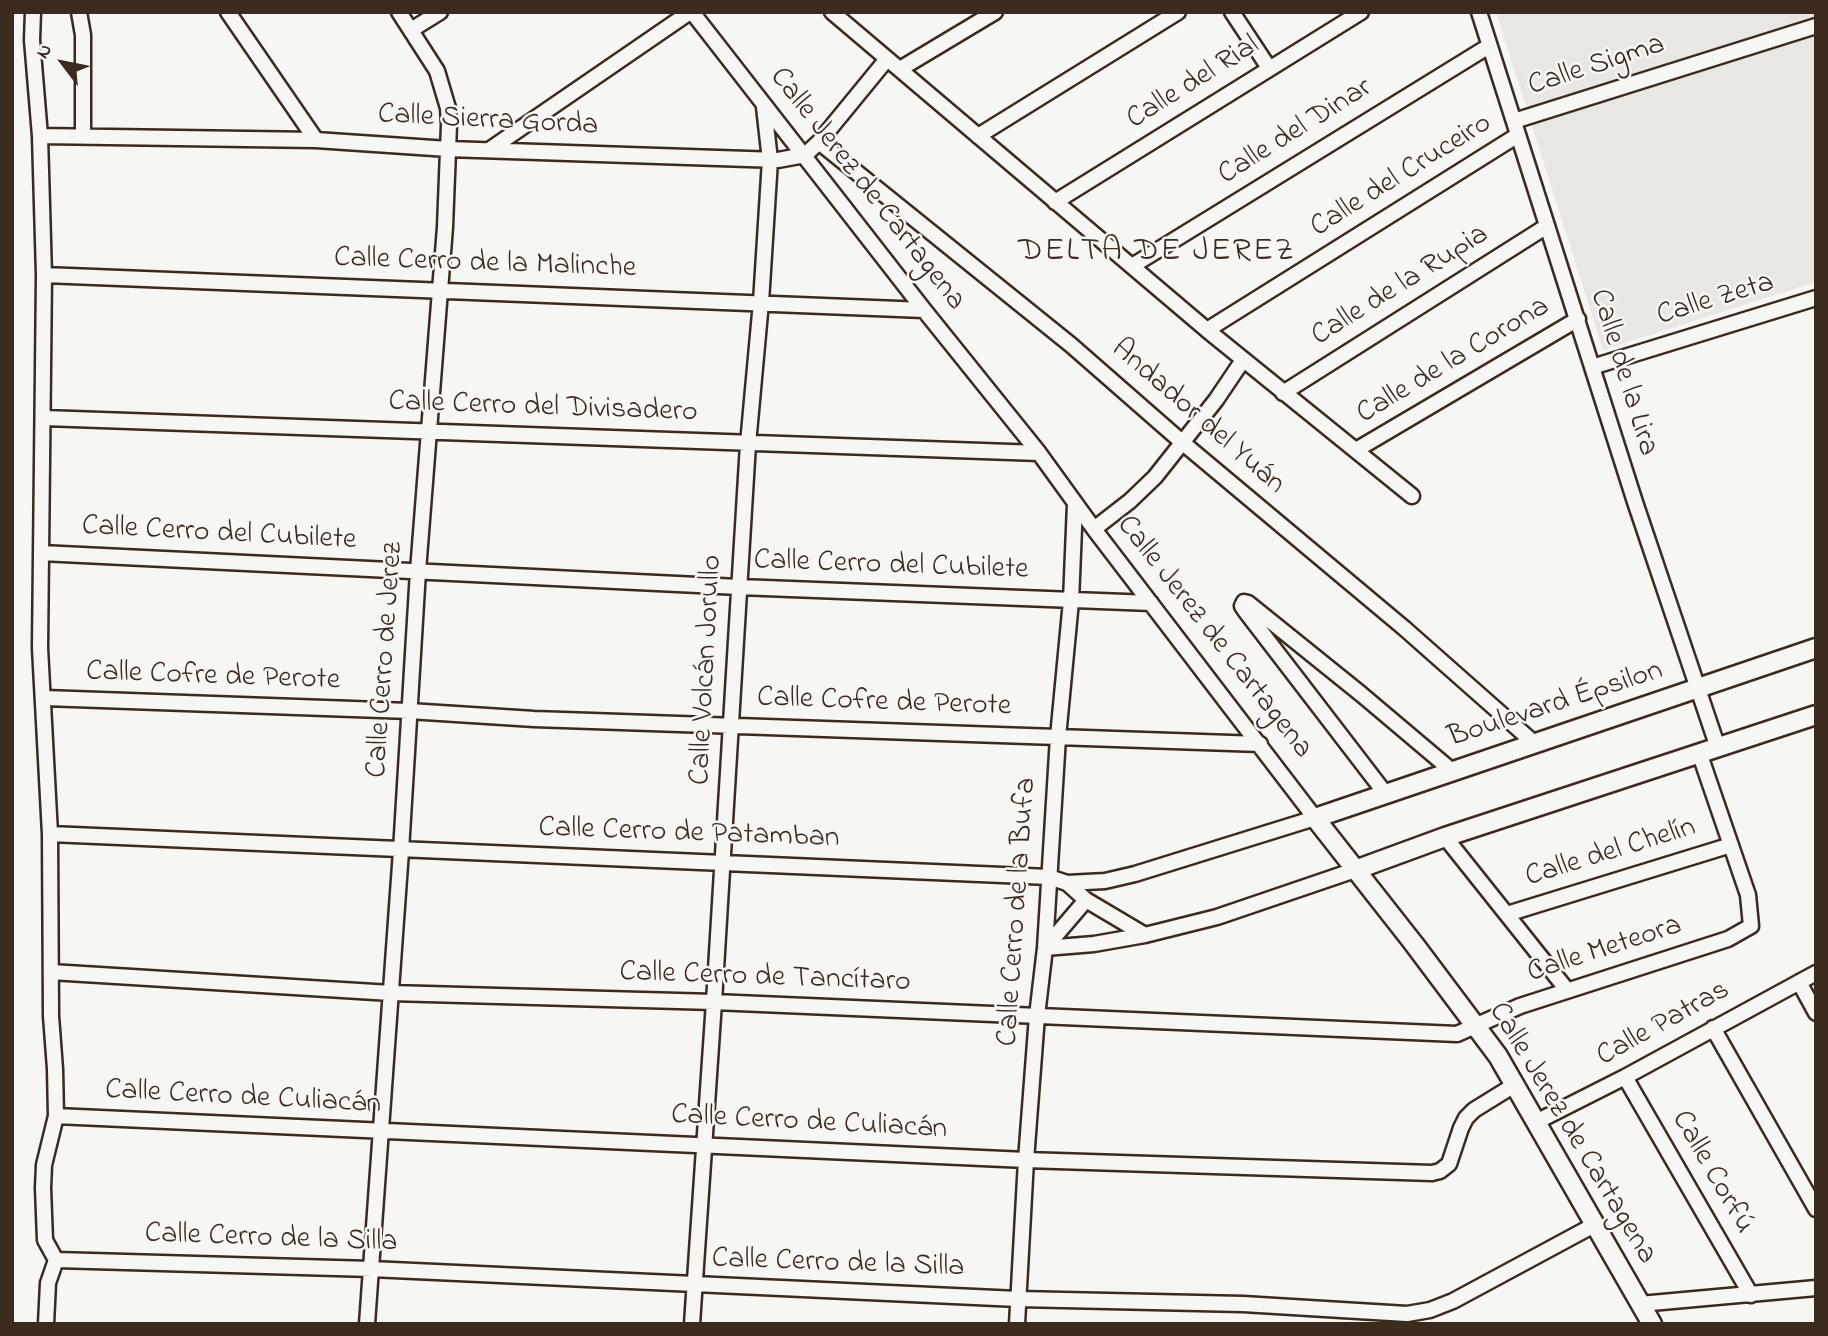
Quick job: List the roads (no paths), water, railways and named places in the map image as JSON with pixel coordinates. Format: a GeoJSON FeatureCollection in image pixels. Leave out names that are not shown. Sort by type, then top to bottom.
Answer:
{"type":"FeatureCollection","features":[{"type":"Feature","properties":{"kind":"street"},"geometry":{"type":"LineString","coordinates":[[33,12],[32,40],[40,136],[44,275],[40,648],[51,834],[51,972],[56,1116],[44,1165],[46,1240],[56,1260],[48,1283],[46,1324]]}},
{"type":"Feature","properties":{"kind":"street"},"geometry":{"type":"LineString","coordinates":[[79,12],[83,35],[83,136]]}},
{"type":"Feature","properties":{"kind":"street"},"geometry":{"type":"LineString","coordinates":[[228,12],[316,140]]}},
{"type":"Feature","properties":{"kind":"street","name":"Calle Cerro de Jerez"},"geometry":{"type":"LineString","coordinates":[[367,1324],[448,149],[448,108],[444,90],[437,71],[399,12]]}},
{"type":"Feature","properties":{"kind":"street"},"geometry":{"type":"LineString","coordinates":[[411,30],[440,12]]}},
{"type":"Feature","properties":{"kind":"street"},"geometry":{"type":"LineString","coordinates":[[489,150],[691,12]]}},
{"type":"Feature","properties":{"kind":"street","name":"Calle Jerez de Cartagena"},"geometry":{"type":"LineString","coordinates":[[691,12],[1039,453],[1094,529],[1476,1027],[1516,1084],[1652,1324]]}},
{"type":"Feature","properties":{"kind":"street"},"geometry":{"type":"LineString","coordinates":[[832,12],[1207,330],[1412,496]]}},
{"type":"Feature","properties":{"kind":"street"},"geometry":{"type":"LineString","coordinates":[[900,69],[995,12]]}},
{"type":"Feature","properties":{"kind":"street"},"geometry":{"type":"LineString","coordinates":[[978,136],[1178,12]]}},
{"type":"Feature","properties":{"kind":"street"},"geometry":{"type":"LineString","coordinates":[[1232,12],[1269,68]]}},
{"type":"Feature","properties":{"kind":"street","name":"Calle del Rial"},"geometry":{"type":"LineString","coordinates":[[1055,202],[1361,12]]}},
{"type":"Feature","properties":{"kind":"street","name":"Calle de la Lira"},"geometry":{"type":"LineString","coordinates":[[1479,12],[1592,367],[1718,748]]}},
{"type":"Feature","properties":{"kind":"street","name":"Calle Sigma"},"geometry":{"type":"LineString","coordinates":[[1516,128],[1816,26]]}},
{"type":"Feature","properties":{"kind":"street","name":"Calle del Dinar"},"geometry":{"type":"LineString","coordinates":[[1132,266],[1489,46]]}},
{"type":"Feature","properties":{"kind":"street"},"geometry":{"type":"LineString","coordinates":[[805,155],[819,142],[887,59]]}},
{"type":"Feature","properties":{"kind":"street","name":"Calle Volcán Jorullo"},"geometry":{"type":"LineString","coordinates":[[692,1324],[748,444],[770,160],[764,104]]}},
{"type":"Feature","properties":{"kind":"street","name":"Calle del Cruceiro"},"geometry":{"type":"LineString","coordinates":[[1207,330],[1516,128]]}},
{"type":"Feature","properties":{"kind":"street","name":"Calle Sierra Gorda"},"geometry":{"type":"LineString","coordinates":[[40,136],[316,140],[448,149],[770,160],[805,155]]}},
{"type":"Feature","properties":{"kind":"street","name":"Andador del Yuán"},"geometry":{"type":"LineString","coordinates":[[819,142],[1006,291],[1394,620],[1533,742]]}},
{"type":"Feature","properties":{"kind":"street","name":"Calle de la Rupia"},"geometry":{"type":"LineString","coordinates":[[1283,393],[1547,226]]}},
{"type":"Feature","properties":{"kind":"street","name":"Calle Cerro de la Malinche"},"geometry":{"type":"LineString","coordinates":[[44,275],[924,310]]}},
{"type":"Feature","properties":{"kind":"street","name":"Calle Zeta"},"geometry":{"type":"LineString","coordinates":[[1592,367],[1816,298]]}},
{"type":"Feature","properties":{"kind":"street","name":"Calle de la Corona"},"geometry":{"type":"LineString","coordinates":[[1356,450],[1578,319]]}},
{"type":"Feature","properties":{"kind":"street"},"geometry":{"type":"LineString","coordinates":[[1094,529],[1155,477],[1243,360]]}},
{"type":"Feature","properties":{"kind":"street","name":"Calle Cerro del Divisadero"},"geometry":{"type":"LineString","coordinates":[[44,418],[1039,453]]}},
{"type":"Feature","properties":{"kind":"street","name":"Calle Cerro de la Bufa"},"geometry":{"type":"LineString","coordinates":[[1017,1324],[1026,1160],[1071,601],[1075,504]]}},
{"type":"Feature","properties":{"kind":"street","name":"Calle Cerro del Cubilete"},"geometry":{"type":"LineString","coordinates":[[41,553],[739,587],[1151,603]]}},
{"type":"Feature","properties":{"kind":"street"},"geometry":{"type":"LineString","coordinates":[[1385,793],[1244,608],[1244,602],[1351,686],[1451,770]]}},
{"type":"Feature","properties":{"kind":"street","name":"Boulevard Épsilon"},"geometry":{"type":"LineString","coordinates":[[1315,818],[1816,648]]}},
{"type":"Feature","properties":{"kind":"street","name":"Calle Cofre de Perote"},"geometry":{"type":"LineString","coordinates":[[45,698],[409,711],[534,719],[1260,744]]}},
{"type":"Feature","properties":{"kind":"street"},"geometry":{"type":"LineString","coordinates":[[1045,948],[1094,944],[1145,935],[1216,917],[1445,837],[1816,715]]}},
{"type":"Feature","properties":{"kind":"street"},"geometry":{"type":"LineString","coordinates":[[1700,755],[1731,845]]}},
{"type":"Feature","properties":{"kind":"street","name":"Calle Cerro de Patamban"},"geometry":{"type":"LineString","coordinates":[[51,834],[1049,877],[1067,883],[1105,881],[1135,874],[1315,818]]}},
{"type":"Feature","properties":{"kind":"street"},"geometry":{"type":"LineString","coordinates":[[1445,837],[1567,990]]}},
{"type":"Feature","properties":{"kind":"street","name":"Calle del Chelín"},"geometry":{"type":"LineString","coordinates":[[1507,914],[1731,845]]}},
{"type":"Feature","properties":{"kind":"street","name":"Calle Meteora"},"geometry":{"type":"LineString","coordinates":[[1476,1027],[1503,1013],[1567,990],[1728,939],[1751,926],[1748,895],[1731,845]]}},
{"type":"Feature","properties":{"kind":"street"},"geometry":{"type":"LineString","coordinates":[[1067,883],[1086,900],[1145,935]]}},
{"type":"Feature","properties":{"kind":"street"},"geometry":{"type":"LineString","coordinates":[[1045,948],[1086,900]]}},
{"type":"Feature","properties":{"kind":"street","name":"Calle Cerro de Tancítaro"},"geometry":{"type":"LineString","coordinates":[[51,972],[391,993],[714,1002],[1442,1035],[1457,1034],[1476,1027]]}},
{"type":"Feature","properties":{"kind":"street","name":"Calle Patras"},"geometry":{"type":"LineString","coordinates":[[1536,1122],[1816,973]]}},
{"type":"Feature","properties":{"kind":"street"},"geometry":{"type":"LineString","coordinates":[[1799,982],[1816,1013]]}},
{"type":"Feature","properties":{"kind":"street"},"geometry":{"type":"LineString","coordinates":[[1713,1028],[1816,1209]]}},
{"type":"Feature","properties":{"kind":"street","name":"Calle Corfú"},"geometry":{"type":"LineString","coordinates":[[1625,1077],[1751,1295]]}},
{"type":"Feature","properties":{"kind":"street","name":"Calle Cerro de Culiacán"},"geometry":{"type":"LineString","coordinates":[[56,1116],[1026,1160],[1432,1173],[1449,1164],[1466,1118],[1516,1084]]}},
{"type":"Feature","properties":{"kind":"street","name":"Calle Cerro de la Silla"},"geometry":{"type":"LineString","coordinates":[[56,1260],[371,1269],[694,1286],[1018,1299],[1243,1304],[1407,1314],[1430,1310],[1453,1301],[1596,1224]]}},
{"type":"Feature","properties":{"kind":"street"},"geometry":{"type":"LineString","coordinates":[[1640,1304],[1816,1288]]}},
{"type":"Feature","properties":{"kind":"district","name":"DELTA DE JEREZ"},"geometry":{"type":"Point","coordinates":[1157,254]}}]}
